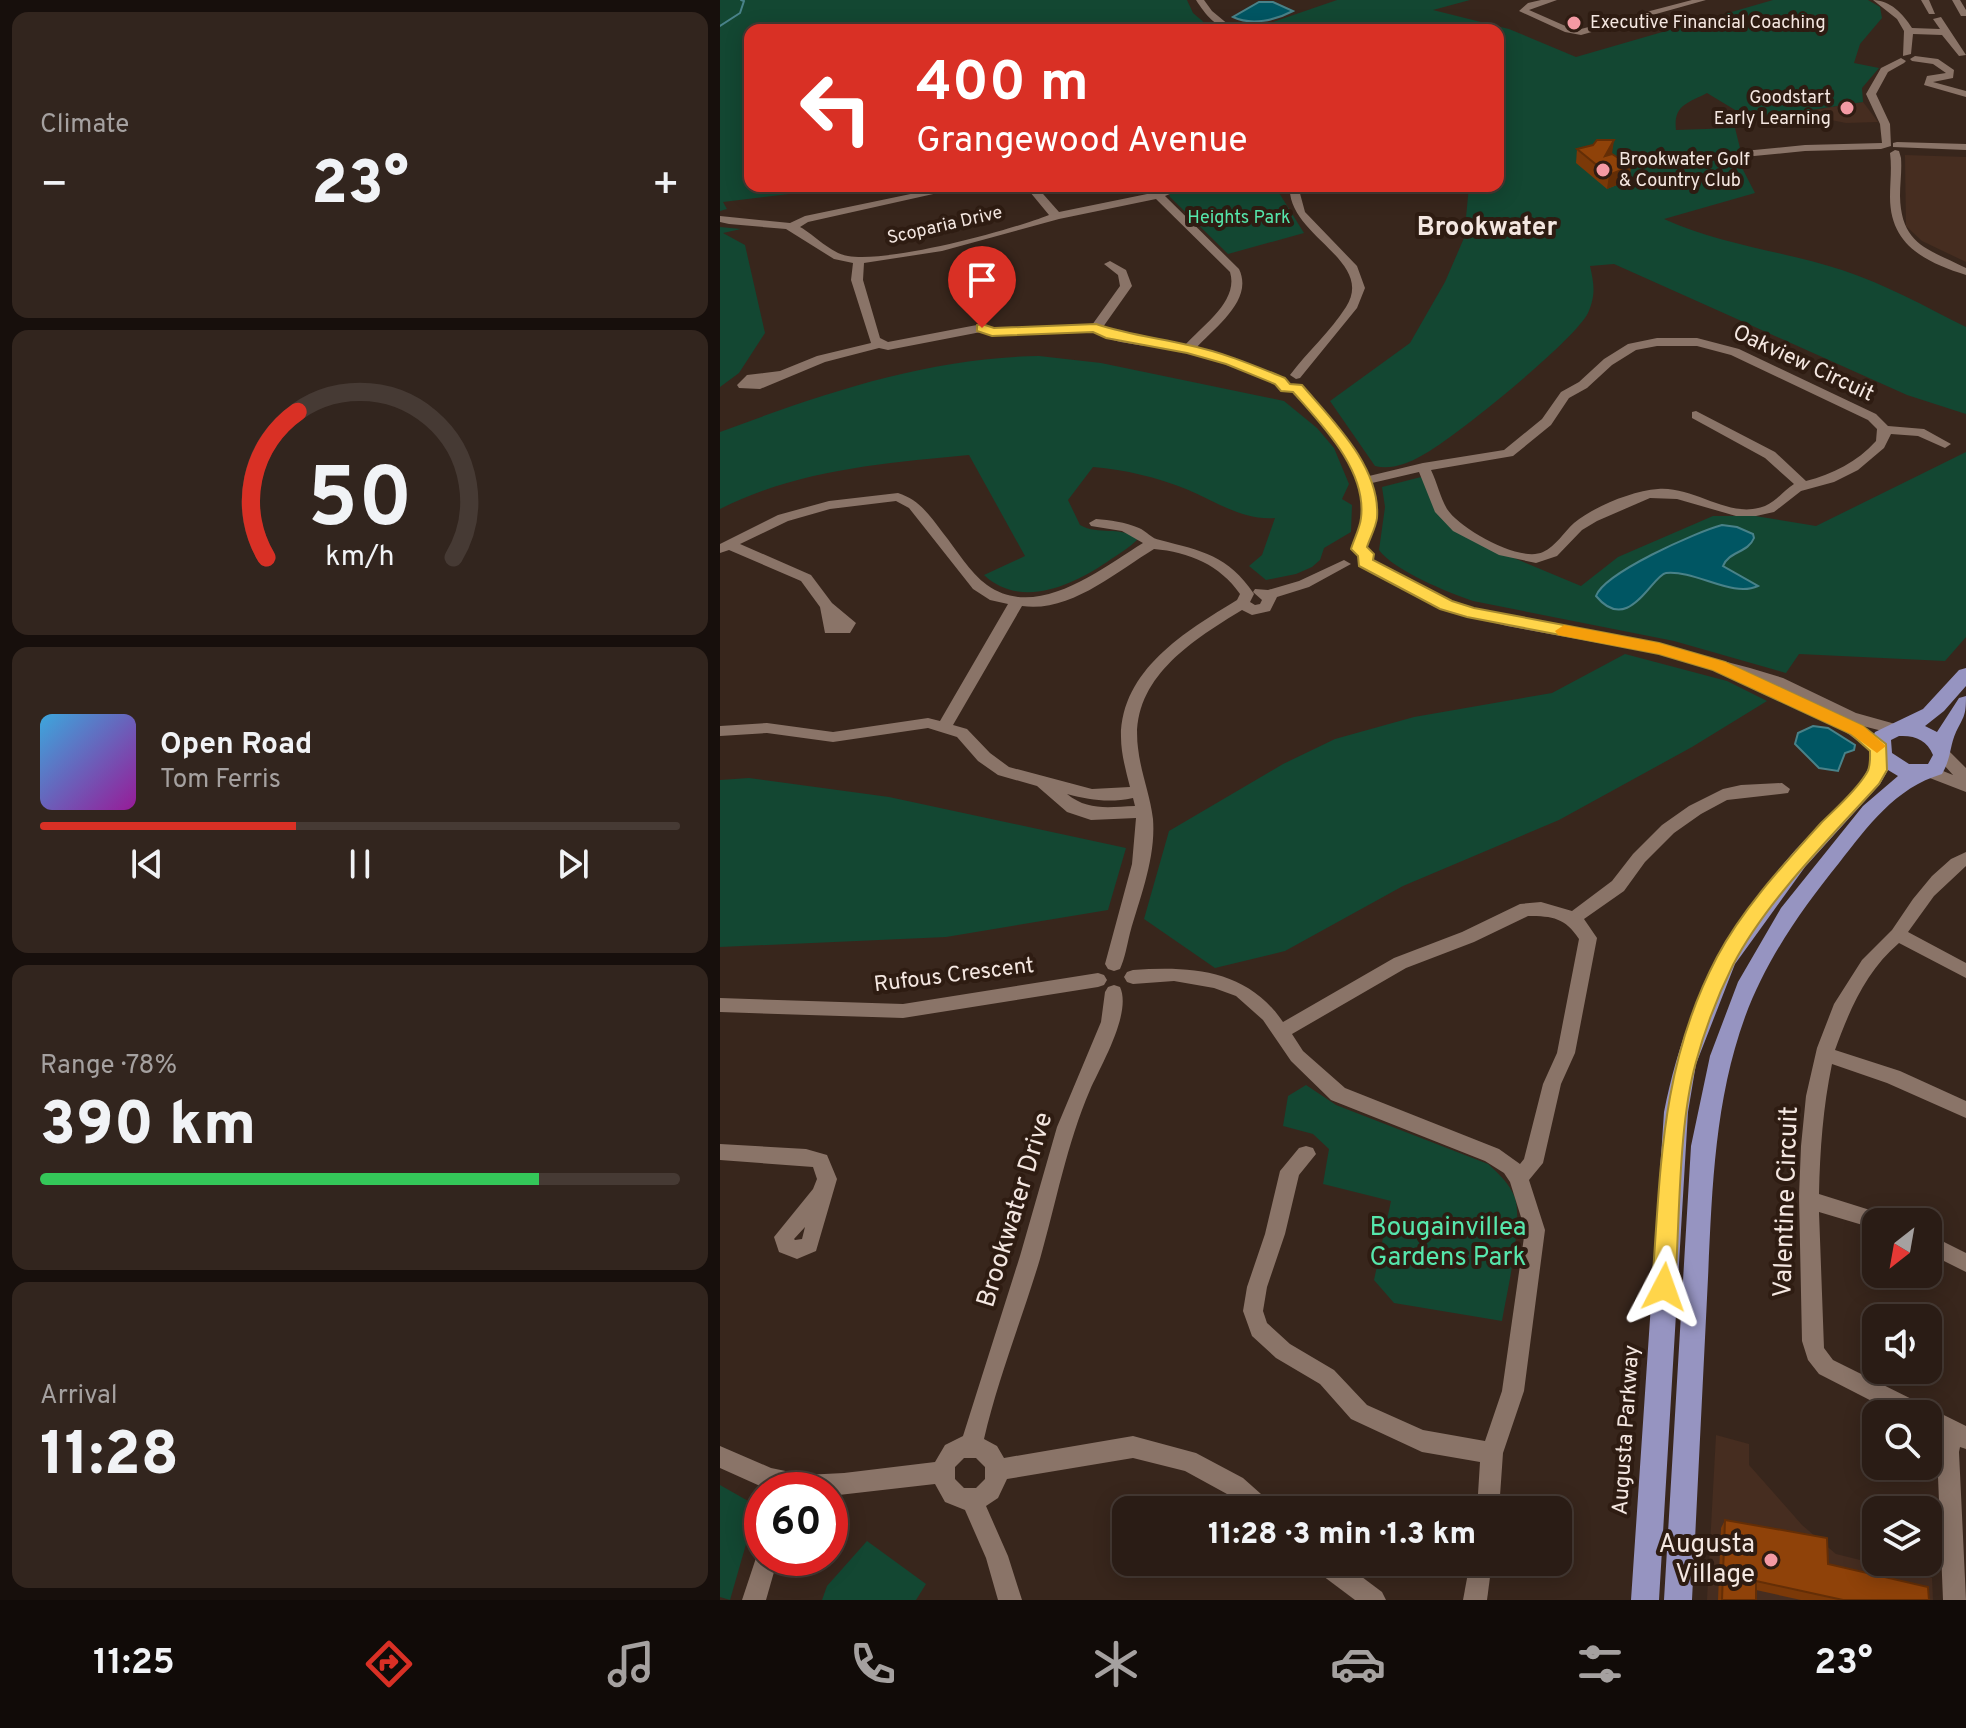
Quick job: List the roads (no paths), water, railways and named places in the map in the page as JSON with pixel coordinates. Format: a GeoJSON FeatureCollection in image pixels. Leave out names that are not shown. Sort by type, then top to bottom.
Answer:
{"type":"FeatureCollection","features":[{"type":"Feature","properties":{"kind":"main road"},"geometry":{"type":"LineString","coordinates":[[1927,772],[1898,768],[1880,750],[1882,737],[1930,716],[1966,674]]}},
{"type":"Feature","properties":{"kind":"main road"},"geometry":{"type":"LineString","coordinates":[[1678,1600],[1703,1146],[1711,1090],[1725,1038],[1757,962],[1792,906],[1890,791],[1909,777],[1940,765],[1946,733],[1966,703]]}},
{"type":"Feature","properties":{"kind":"main road"},"geometry":{"type":"LineString","coordinates":[[1896,729],[1925,733],[1943,753]]}},
{"type":"Feature","properties":{"kind":"main road","name":"Augusta Parkway"},"geometry":{"type":"LineString","coordinates":[[1645,1600],[1676,1112],[1685,1064],[1704,1009],[1726,960],[1798,861],[1873,779],[1878,770],[1880,750]]}},
{"type":"Feature","properties":{"kind":"street"},"geometry":{"type":"LineString","coordinates":[[1200,0],[1223,24]]}},
{"type":"Feature","properties":{"kind":"street"},"geometry":{"type":"LineString","coordinates":[[1553,0],[1531,5],[1523,11],[1577,32],[1702,0]]}},
{"type":"Feature","properties":{"kind":"street"},"geometry":{"type":"LineString","coordinates":[[1877,0],[1900,17],[1909,31],[1907,58]]}},
{"type":"Feature","properties":{"kind":"street"},"geometry":{"type":"LineString","coordinates":[[1925,0],[1945,27],[1944,32],[1962,54]]}},
{"type":"Feature","properties":{"kind":"street"},"geometry":{"type":"LineString","coordinates":[[1956,0],[1964,14]]}},
{"type":"Feature","properties":{"kind":"street"},"geometry":{"type":"LineString","coordinates":[[1909,31],[1944,32]]}},
{"type":"Feature","properties":{"kind":"street"},"geometry":{"type":"LineString","coordinates":[[1966,94],[1926,82],[1930,78],[1954,77],[1943,64],[1907,58],[1884,70],[1871,94],[1896,166],[1894,215],[1899,230],[1921,250],[1966,272]]}},
{"type":"Feature","properties":{"kind":"street"},"geometry":{"type":"LineString","coordinates":[[1723,156],[1863,146],[1966,150]]}},
{"type":"Feature","properties":{"kind":"street"},"geometry":{"type":"LineString","coordinates":[[720,219],[741,224],[791,227],[805,219],[935,192]]}},
{"type":"Feature","properties":{"kind":"street"},"geometry":{"type":"LineString","coordinates":[[1035,192],[1055,218]]}},
{"type":"Feature","properties":{"kind":"street","name":"Scoparia Drive"},"geometry":{"type":"LineString","coordinates":[[791,227],[803,232],[831,255],[859,260],[900,256],[1167,192]]}},
{"type":"Feature","properties":{"kind":"street"},"geometry":{"type":"LineString","coordinates":[[782,374],[821,359],[879,344],[888,346],[982,328],[992,332],[1096,328],[1106,334],[1188,349],[1231,361],[1280,381],[1286,388],[1296,382],[1353,306],[1359,288],[1353,268],[1300,213],[1296,192]]}},
{"type":"Feature","properties":{"kind":"street"},"geometry":{"type":"LineString","coordinates":[[1158,195],[1235,271],[1238,279],[1239,289],[1234,299],[1188,349]]}},
{"type":"Feature","properties":{"kind":"street"},"geometry":{"type":"LineString","coordinates":[[859,260],[857,280],[874,339],[879,344]]}},
{"type":"Feature","properties":{"kind":"street"},"geometry":{"type":"LineString","coordinates":[[1096,328],[1126,286],[1127,279],[1110,264]]}},
{"type":"Feature","properties":{"kind":"street"},"geometry":{"type":"LineString","coordinates":[[976,304],[982,328]]}},
{"type":"Feature","properties":{"kind":"street","name":"Oakview Circuit"},"geometry":{"type":"LineString","coordinates":[[1363,481],[1423,467],[1508,453],[1547,422],[1565,395],[1583,385],[1608,362],[1632,347],[1657,342],[1697,342],[1735,352],[1786,378],[1831,395],[1872,417],[1885,430],[1882,444],[1849,470],[1803,485],[1768,510],[1750,514],[1727,511],[1675,494],[1651,494],[1609,509],[1581,525],[1553,553],[1534,559],[1514,555],[1484,542],[1450,521],[1440,510],[1434,486],[1423,467]]}},
{"type":"Feature","properties":{"kind":"street"},"geometry":{"type":"LineString","coordinates":[[1096,523],[1116,524],[1141,533],[1152,544],[1190,551],[1219,565],[1235,576],[1247,608],[1261,609],[1270,603],[1268,595],[1304,584],[1344,564],[1357,566],[1362,556],[1369,517],[1363,481],[1345,443],[1296,382]]}},
{"type":"Feature","properties":{"kind":"street"},"geometry":{"type":"LineString","coordinates":[[1696,415],[1770,455],[1803,485]]}},
{"type":"Feature","properties":{"kind":"street"},"geometry":{"type":"LineString","coordinates":[[1885,430],[1920,432],[1945,444]]}},
{"type":"Feature","properties":{"kind":"street"},"geometry":{"type":"LineString","coordinates":[[725,547],[743,535],[794,515],[829,505],[898,497],[914,505],[978,586],[995,597],[1017,601],[1052,600],[1068,595],[1152,544]]}},
{"type":"Feature","properties":{"kind":"street"},"geometry":{"type":"LineString","coordinates":[[725,547],[806,578],[827,606]]}},
{"type":"Feature","properties":{"kind":"street"},"geometry":{"type":"LineString","coordinates":[[1362,556],[1446,605],[1472,613],[1659,649],[1778,682],[1851,717],[1896,729]]}},
{"type":"Feature","properties":{"kind":"street"},"geometry":{"type":"LineString","coordinates":[[1114,964],[1120,928],[1142,854],[1144,812],[1128,736],[1129,715],[1137,695],[1150,676],[1170,656],[1244,598]]}},
{"type":"Feature","properties":{"kind":"street"},"geometry":{"type":"LineString","coordinates":[[945,726],[1017,601]]}},
{"type":"Feature","properties":{"kind":"street"},"geometry":{"type":"LineString","coordinates":[[1719,666],[1857,730],[1880,750]]}},
{"type":"Feature","properties":{"kind":"street"},"geometry":{"type":"LineString","coordinates":[[720,731],[767,728],[833,737],[875,733],[908,725],[945,726],[962,733],[1004,771],[1105,796],[1141,790]]}},
{"type":"Feature","properties":{"kind":"street"},"geometry":{"type":"LineString","coordinates":[[1943,753],[1951,765],[1966,776]]}},
{"type":"Feature","properties":{"kind":"street"},"geometry":{"type":"LineString","coordinates":[[1927,772],[1966,786]]}},
{"type":"Feature","properties":{"kind":"street"},"geometry":{"type":"LineString","coordinates":[[1035,778],[1081,811],[1100,816],[1144,812]]}},
{"type":"Feature","properties":{"kind":"street"},"geometry":{"type":"LineString","coordinates":[[1574,918],[1618,886],[1658,838],[1695,810],[1723,795],[1782,789]]}},
{"type":"Feature","properties":{"kind":"street","name":"Valentine Circuit"},"geometry":{"type":"LineString","coordinates":[[1891,1400],[1826,1367],[1815,1353],[1812,1341],[1812,1140],[1829,1036],[1851,987],[1889,940],[1898,935],[1904,923],[1946,873],[1966,858]]}},
{"type":"Feature","properties":{"kind":"street"},"geometry":{"type":"LineString","coordinates":[[1281,1032],[1400,963],[1468,937],[1526,909],[1541,909],[1574,918],[1588,938],[1566,1053],[1552,1084],[1533,1163],[1519,1178]]}},
{"type":"Feature","properties":{"kind":"street"},"geometry":{"type":"LineString","coordinates":[[1898,935],[1966,971]]}},
{"type":"Feature","properties":{"kind":"street"},"geometry":{"type":"LineString","coordinates":[[1114,964],[1125,966],[1133,977],[1125,989],[1106,986],[1104,969],[1114,964]]}},
{"type":"Feature","properties":{"kind":"street"},"geometry":{"type":"LineString","coordinates":[[1133,977],[1174,974],[1216,981],[1242,991],[1269,1015],[1297,1056],[1338,1094],[1492,1155],[1511,1167],[1519,1178],[1535,1230],[1513,1391],[1492,1453],[1489,1496]]}},
{"type":"Feature","properties":{"kind":"street","name":"Rufous Crescent"},"geometry":{"type":"LineString","coordinates":[[720,1005],[903,1011],[1106,986]]}},
{"type":"Feature","properties":{"kind":"street","name":"Brookwater Drive"},"geometry":{"type":"LineString","coordinates":[[972,1446],[979,1410],[1025,1276],[1074,1105],[1099,1053],[1114,1010],[1106,986]]}},
{"type":"Feature","properties":{"kind":"street"},"geometry":{"type":"LineString","coordinates":[[1825,1054],[1893,1077],[1966,1110]]}},
{"type":"Feature","properties":{"kind":"street"},"geometry":{"type":"LineString","coordinates":[[720,1152],[806,1157],[820,1161],[827,1179],[819,1196]]}},
{"type":"Feature","properties":{"kind":"street"},"geometry":{"type":"LineString","coordinates":[[1306,1154],[1290,1171],[1275,1234],[1257,1287],[1253,1311],[1259,1329],[1283,1351],[1327,1377],[1359,1412],[1422,1441],[1492,1453]]}},
{"type":"Feature","properties":{"kind":"street"},"geometry":{"type":"LineString","coordinates":[[1811,1201],[1862,1216]]}},
{"type":"Feature","properties":{"kind":"street"},"geometry":{"type":"LineString","coordinates":[[1942,1250],[1966,1263]]}},
{"type":"Feature","properties":{"kind":"street"},"geometry":{"type":"LineString","coordinates":[[1942,1425],[1960,1435],[1948,1452],[1955,1600]]}},
{"type":"Feature","properties":{"kind":"street"},"geometry":{"type":"LineString","coordinates":[[972,1446],[990,1453],[997,1470],[987,1491],[971,1499],[954,1497],[944,1485],[943,1472],[953,1454],[972,1446]]}},
{"type":"Feature","properties":{"kind":"street"},"geometry":{"type":"LineString","coordinates":[[997,1470],[1133,1447],[1188,1461],[1235,1486],[1246,1496]]}},
{"type":"Feature","properties":{"kind":"street"},"geometry":{"type":"LineString","coordinates":[[720,1457],[751,1472]]}},
{"type":"Feature","properties":{"kind":"street"},"geometry":{"type":"LineString","coordinates":[[848,1482],[943,1472]]}},
{"type":"Feature","properties":{"kind":"street"},"geometry":{"type":"LineString","coordinates":[[971,1499],[997,1556],[1010,1600]]}},
{"type":"Feature","properties":{"kind":"street"},"geometry":{"type":"LineString","coordinates":[[754,1600],[761,1576]]}},
{"type":"Feature","properties":{"kind":"street"},"geometry":{"type":"LineString","coordinates":[[1335,1576],[1356,1600]]}},
{"type":"Feature","properties":{"kind":"street"},"geometry":{"type":"LineString","coordinates":[[1341,1576],[1374,1600]]}},
{"type":"Feature","properties":{"kind":"street"},"geometry":{"type":"LineString","coordinates":[[1475,1600],[1479,1576]]}},
{"type":"Feature","properties":{"kind":"water"},"geometry":{"type":"Polygon","coordinates":[[[1259,2],[1273,2],[1293,11],[1264,21],[1233,17],[1259,2]]]}},
{"type":"Feature","properties":{"kind":"water"},"geometry":{"type":"Polygon","coordinates":[[[1722,525],[1753,534],[1751,543],[1730,557],[1723,566],[1758,586],[1737,589],[1689,575],[1666,573],[1629,607],[1619,610],[1608,607],[1596,596],[1615,576],[1633,565],[1673,544],[1722,525]]]}},
{"type":"Feature","properties":{"kind":"water"},"geometry":{"type":"Polygon","coordinates":[[[1813,726],[1828,728],[1855,745],[1854,750],[1845,753],[1838,771],[1819,768],[1795,744],[1798,733],[1813,726]]]}},
{"type":"Feature","properties":{"kind":"waterway"},"geometry":{"type":"LineString","coordinates":[[720,26],[740,13],[744,1],[741,0]]}},
{"type":"Feature","properties":{"kind":"place","name":"Executive Financial Coaching"},"geometry":{"type":"Point","coordinates":[1574,23]}},
{"type":"Feature","properties":{"kind":"place","name":"Goodstart Early Learning"},"geometry":{"type":"Point","coordinates":[1847,108]}},
{"type":"Feature","properties":{"kind":"place","name":"Brookwater Golf & Country Club"},"geometry":{"type":"Point","coordinates":[1603,170]}},
{"type":"Feature","properties":{"kind":"place","name":"Augusta Village"},"geometry":{"type":"Point","coordinates":[1771,1560]}},
{"type":"Feature","properties":{"kind":"district","name":"Brookwater"},"geometry":{"type":"Point","coordinates":[1487,228]}},
{"type":"Feature","properties":{"kind":"park label","name":"Heights Park"},"geometry":{"type":"Point","coordinates":[1239,218]}},
{"type":"Feature","properties":{"kind":"park label","name":"Bougainvillea Gardens Park"},"geometry":{"type":"Point","coordinates":[1448,1243]}}]}
